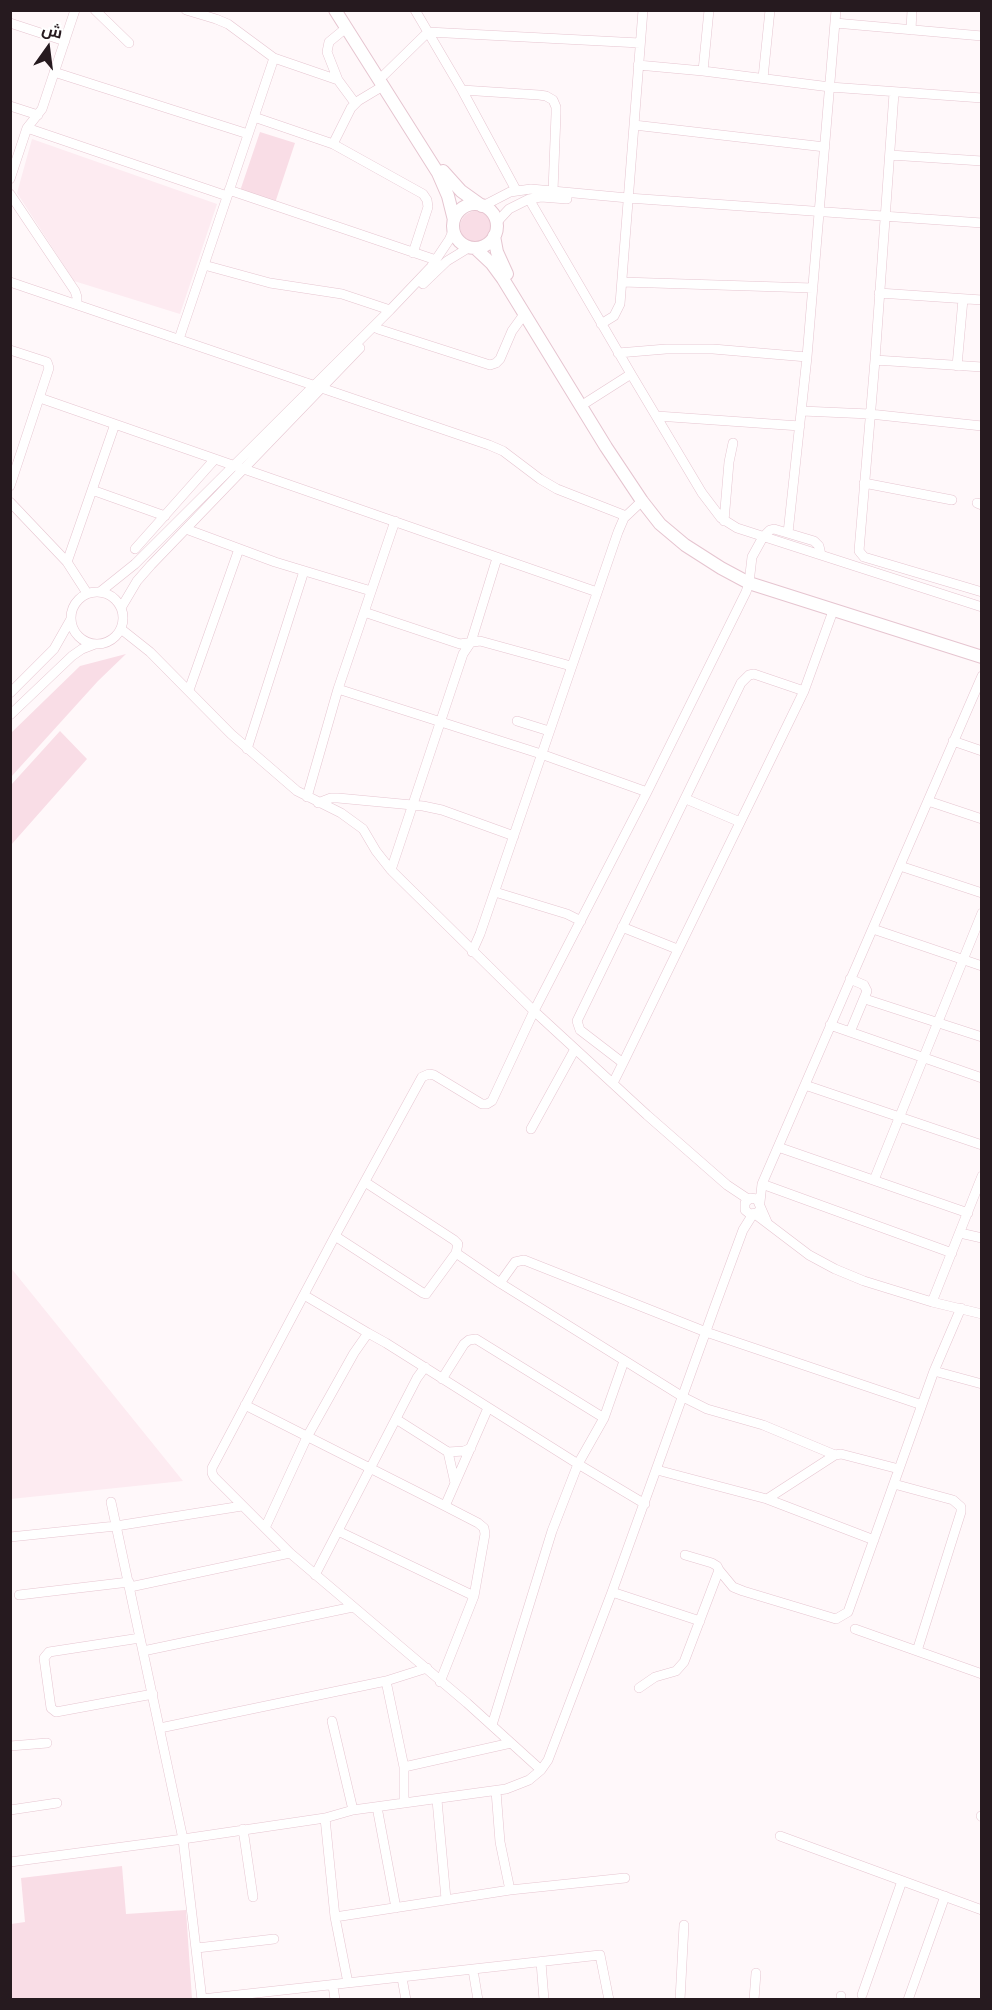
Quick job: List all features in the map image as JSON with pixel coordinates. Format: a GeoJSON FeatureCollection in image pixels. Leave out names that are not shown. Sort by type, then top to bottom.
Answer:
{"type":"FeatureCollection","features":[{"type":"Feature","properties":{"kind":"main road"},"geometry":{"type":"LineString","coordinates":[[335,10],[449,178],[460,191],[493,214],[496,222],[494,236],[497,252],[504,268],[669,531]]}},
{"type":"Feature","properties":{"kind":"main road"},"geometry":{"type":"LineString","coordinates":[[344,10],[442,181],[451,204],[458,238],[473,247],[497,270],[606,447],[660,524],[694,552],[749,583],[981,657]]}},
{"type":"Feature","properties":{"kind":"main road"},"geometry":{"type":"LineString","coordinates":[[454,224],[459,212],[465,207],[473,204],[483,206]]}},
{"type":"Feature","properties":{"kind":"main road"},"geometry":{"type":"LineString","coordinates":[[473,247],[488,243],[494,236]]}},
{"type":"Feature","properties":{"kind":"street"},"geometry":{"type":"LineString","coordinates":[[10,179],[27,128],[42,109],[75,10]]}},
{"type":"Feature","properties":{"kind":"street"},"geometry":{"type":"LineString","coordinates":[[95,10],[129,43]]}},
{"type":"Feature","properties":{"kind":"street"},"geometry":{"type":"LineString","coordinates":[[186,10],[228,24],[274,58],[338,80]]}},
{"type":"Feature","properties":{"kind":"street"},"geometry":{"type":"LineString","coordinates":[[415,10],[462,90],[516,190]]}},
{"type":"Feature","properties":{"kind":"street"},"geometry":{"type":"LineString","coordinates":[[602,324],[614,316],[619,309],[643,10]]}},
{"type":"Feature","properties":{"kind":"street"},"geometry":{"type":"LineString","coordinates":[[703,70],[709,10]]}},
{"type":"Feature","properties":{"kind":"street"},"geometry":{"type":"LineString","coordinates":[[764,78],[770,10]]}},
{"type":"Feature","properties":{"kind":"street"},"geometry":{"type":"LineString","coordinates":[[788,533],[807,357],[836,10]]}},
{"type":"Feature","properties":{"kind":"street"},"geometry":{"type":"LineString","coordinates":[[911,30],[912,10]]}},
{"type":"Feature","properties":{"kind":"street"},"geometry":{"type":"LineString","coordinates":[[10,22],[65,41]]}},
{"type":"Feature","properties":{"kind":"street"},"geometry":{"type":"LineString","coordinates":[[835,23],[981,36]]}},
{"type":"Feature","properties":{"kind":"street"},"geometry":{"type":"LineString","coordinates":[[346,28],[333,38],[327,47],[328,58],[338,80],[355,103]]}},
{"type":"Feature","properties":{"kind":"street"},"geometry":{"type":"LineString","coordinates":[[333,144],[355,103],[384,80],[428,32]]}},
{"type":"Feature","properties":{"kind":"street"},"geometry":{"type":"LineString","coordinates":[[428,32],[640,43]]}},
{"type":"Feature","properties":{"kind":"street"},"geometry":{"type":"LineString","coordinates":[[179,339],[274,58]]}},
{"type":"Feature","properties":{"kind":"street"},"geometry":{"type":"LineString","coordinates":[[638,66],[703,70],[894,93],[981,98]]}},
{"type":"Feature","properties":{"kind":"street"},"geometry":{"type":"LineString","coordinates":[[54,72],[248,134]]}},
{"type":"Feature","properties":{"kind":"street"},"geometry":{"type":"LineString","coordinates":[[462,90],[539,95],[553,100],[556,107],[553,191]]}},
{"type":"Feature","properties":{"kind":"street"},"geometry":{"type":"LineString","coordinates":[[894,93],[875,360],[858,548],[862,555],[981,592]]}},
{"type":"Feature","properties":{"kind":"street"},"geometry":{"type":"LineString","coordinates":[[10,106],[38,115]]}},
{"type":"Feature","properties":{"kind":"street"},"geometry":{"type":"LineString","coordinates":[[254,117],[333,144],[423,194],[428,207],[413,253]]}},
{"type":"Feature","properties":{"kind":"street"},"geometry":{"type":"LineString","coordinates":[[634,125],[825,147]]}},
{"type":"Feature","properties":{"kind":"street"},"geometry":{"type":"LineString","coordinates":[[27,128],[436,260]]}},
{"type":"Feature","properties":{"kind":"street"},"geometry":{"type":"LineString","coordinates":[[890,155],[981,161]]}},
{"type":"Feature","properties":{"kind":"street"},"geometry":{"type":"LineString","coordinates":[[483,206],[516,190],[531,189],[628,200]]}},
{"type":"Feature","properties":{"kind":"street"},"geometry":{"type":"LineString","coordinates":[[10,194],[75,291],[77,304]]}},
{"type":"Feature","properties":{"kind":"street"},"geometry":{"type":"LineString","coordinates":[[496,222],[514,206],[529,199],[546,197],[628,200],[981,225]]}},
{"type":"Feature","properties":{"kind":"street"},"geometry":{"type":"LineString","coordinates":[[529,199],[706,499],[724,521],[737,528],[981,607]]}},
{"type":"Feature","properties":{"kind":"street"},"geometry":{"type":"LineString","coordinates":[[100,592],[135,564],[239,468],[319,386],[436,260],[454,224]]}},
{"type":"Feature","properties":{"kind":"street"},"geometry":{"type":"LineString","coordinates":[[319,386],[440,267],[473,247]]}},
{"type":"Feature","properties":{"kind":"street"},"geometry":{"type":"LineString","coordinates":[[204,265],[270,283],[342,294],[390,310]]}},
{"type":"Feature","properties":{"kind":"street"},"geometry":{"type":"LineString","coordinates":[[10,282],[489,445],[503,451],[557,489],[626,516]]}},
{"type":"Feature","properties":{"kind":"street"},"geometry":{"type":"LineString","coordinates":[[622,282],[813,288]]}},
{"type":"Feature","properties":{"kind":"street"},"geometry":{"type":"LineString","coordinates":[[879,293],[981,300]]}},
{"type":"Feature","properties":{"kind":"street"},"geometry":{"type":"LineString","coordinates":[[957,366],[963,299]]}},
{"type":"Feature","properties":{"kind":"street"},"geometry":{"type":"LineString","coordinates":[[378,329],[490,364],[500,359],[512,331],[525,313]]}},
{"type":"Feature","properties":{"kind":"street"},"geometry":{"type":"LineString","coordinates":[[10,350],[44,361],[50,368],[10,486]]}},
{"type":"Feature","properties":{"kind":"street"},"geometry":{"type":"LineString","coordinates":[[618,352],[713,350],[807,357]]}},
{"type":"Feature","properties":{"kind":"street"},"geometry":{"type":"LineString","coordinates":[[875,360],[981,367]]}},
{"type":"Feature","properties":{"kind":"street"},"geometry":{"type":"LineString","coordinates":[[587,402],[631,375]]}},
{"type":"Feature","properties":{"kind":"street"},"geometry":{"type":"LineString","coordinates":[[40,398],[597,592]]}},
{"type":"Feature","properties":{"kind":"street"},"geometry":{"type":"LineString","coordinates":[[802,411],[870,414],[981,426]]}},
{"type":"Feature","properties":{"kind":"street"},"geometry":{"type":"LineString","coordinates":[[657,416],[800,426]]}},
{"type":"Feature","properties":{"kind":"street"},"geometry":{"type":"LineString","coordinates":[[67,562],[115,424]]}},
{"type":"Feature","properties":{"kind":"street"},"geometry":{"type":"LineString","coordinates":[[724,521],[733,443]]}},
{"type":"Feature","properties":{"kind":"street"},"geometry":{"type":"LineString","coordinates":[[135,549],[215,459]]}},
{"type":"Feature","properties":{"kind":"street"},"geometry":{"type":"LineString","coordinates":[[121,608],[142,574],[186,529],[239,468]]}},
{"type":"Feature","properties":{"kind":"street"},"geometry":{"type":"LineString","coordinates":[[864,483],[952,500]]}},
{"type":"Feature","properties":{"kind":"street"},"geometry":{"type":"LineString","coordinates":[[92,490],[165,516]]}},
{"type":"Feature","properties":{"kind":"street"},"geometry":{"type":"LineString","coordinates":[[472,952],[495,892],[618,531],[626,516],[642,501]]}},
{"type":"Feature","properties":{"kind":"street"},"geometry":{"type":"LineString","coordinates":[[10,502],[67,562],[87,593]]}},
{"type":"Feature","properties":{"kind":"street"},"geometry":{"type":"LineString","coordinates":[[307,797],[338,689],[395,521]]}},
{"type":"Feature","properties":{"kind":"street"},"geometry":{"type":"LineString","coordinates":[[186,529],[239,549],[371,591]]}},
{"type":"Feature","properties":{"kind":"street"},"geometry":{"type":"LineString","coordinates":[[541,1770],[427,1668],[290,1552],[242,1506],[212,1473],[213,1463],[422,1077],[429,1074],[434,1075],[482,1104],[489,1104],[534,1011],[647,792],[749,583],[752,557],[764,537],[772,530],[788,533],[816,542],[821,555]]}},
{"type":"Feature","properties":{"kind":"street"},"geometry":{"type":"LineString","coordinates":[[189,690],[239,549]]}},
{"type":"Feature","properties":{"kind":"street"},"geometry":{"type":"LineString","coordinates":[[391,870],[463,654],[471,642],[497,558]]}},
{"type":"Feature","properties":{"kind":"street"},"geometry":{"type":"LineString","coordinates":[[247,749],[304,570]]}},
{"type":"Feature","properties":{"kind":"street"},"geometry":{"type":"LineString","coordinates":[[10,715],[67,660],[82,649],[110,640],[120,629],[123,619],[121,608],[111,596],[100,592],[87,593],[77,601],[71,612],[76,633],[81,638],[95,644]]}},
{"type":"Feature","properties":{"kind":"street"},"geometry":{"type":"LineString","coordinates":[[613,1083],[804,691],[833,611]]}},
{"type":"Feature","properties":{"kind":"street"},"geometry":{"type":"LineString","coordinates":[[364,612],[460,644],[480,641],[571,666]]}},
{"type":"Feature","properties":{"kind":"street"},"geometry":{"type":"LineString","coordinates":[[10,693],[49,655],[71,618]]}},
{"type":"Feature","properties":{"kind":"street"},"geometry":{"type":"LineString","coordinates":[[120,629],[143,646],[247,749],[307,797],[341,813],[363,829],[391,870],[472,952],[575,1049],[752,1206],[768,1224],[809,1255],[835,1269],[864,1281],[932,1302],[981,1314]]}},
{"type":"Feature","properties":{"kind":"street"},"geometry":{"type":"LineString","coordinates":[[622,1063],[579,1030],[577,1024],[622,927],[744,679],[749,675],[760,675],[804,691]]}},
{"type":"Feature","properties":{"kind":"street"},"geometry":{"type":"LineString","coordinates":[[10,1862],[183,1839],[325,1818],[353,1810],[496,1791],[530,1780],[541,1770],[550,1754],[645,1504],[752,1206],[981,676]]}},
{"type":"Feature","properties":{"kind":"street"},"geometry":{"type":"LineString","coordinates":[[338,689],[541,754],[647,792]]}},
{"type":"Feature","properties":{"kind":"street"},"geometry":{"type":"LineString","coordinates":[[517,721],[549,731]]}},
{"type":"Feature","properties":{"kind":"street"},"geometry":{"type":"LineString","coordinates":[[953,741],[981,751]]}},
{"type":"Feature","properties":{"kind":"street"},"geometry":{"type":"LineString","coordinates":[[318,803],[331,798],[413,805],[442,810],[514,836]]}},
{"type":"Feature","properties":{"kind":"street"},"geometry":{"type":"LineString","coordinates":[[686,799],[740,822]]}},
{"type":"Feature","properties":{"kind":"street"},"geometry":{"type":"LineString","coordinates":[[928,801],[981,819]]}},
{"type":"Feature","properties":{"kind":"street"},"geometry":{"type":"LineString","coordinates":[[900,866],[981,893]]}},
{"type":"Feature","properties":{"kind":"street"},"geometry":{"type":"LineString","coordinates":[[495,892],[567,914],[581,921]]}},
{"type":"Feature","properties":{"kind":"street"},"geometry":{"type":"LineString","coordinates":[[874,1180],[981,912]]}},
{"type":"Feature","properties":{"kind":"street"},"geometry":{"type":"LineString","coordinates":[[622,927],[678,949]]}},
{"type":"Feature","properties":{"kind":"street"},"geometry":{"type":"LineString","coordinates":[[873,929],[981,966]]}},
{"type":"Feature","properties":{"kind":"street"},"geometry":{"type":"LineString","coordinates":[[850,980],[866,986],[867,991],[850,1032]]}},
{"type":"Feature","properties":{"kind":"street"},"geometry":{"type":"LineString","coordinates":[[865,999],[981,1037]]}},
{"type":"Feature","properties":{"kind":"street"},"geometry":{"type":"LineString","coordinates":[[830,1025],[981,1078]]}},
{"type":"Feature","properties":{"kind":"street"},"geometry":{"type":"LineString","coordinates":[[531,1130],[575,1049]]}},
{"type":"Feature","properties":{"kind":"street"},"geometry":{"type":"LineString","coordinates":[[805,1085],[981,1145]]}},
{"type":"Feature","properties":{"kind":"street"},"geometry":{"type":"LineString","coordinates":[[778,1147],[968,1212]]}},
{"type":"Feature","properties":{"kind":"street"},"geometry":{"type":"LineString","coordinates":[[932,1302],[981,1176]]}},
{"type":"Feature","properties":{"kind":"street"},"geometry":{"type":"LineString","coordinates":[[335,1236],[426,1294],[456,1253],[458,1244],[454,1240],[365,1182]]}},
{"type":"Feature","properties":{"kind":"street"},"geometry":{"type":"LineString","coordinates":[[762,1184],[952,1253]]}},
{"type":"Feature","properties":{"kind":"street"},"geometry":{"type":"LineString","coordinates":[[960,1233],[981,1238]]}},
{"type":"Feature","properties":{"kind":"street"},"geometry":{"type":"LineString","coordinates":[[456,1253],[624,1361],[707,1409],[763,1425],[835,1455],[847,1454],[899,1469]]}},
{"type":"Feature","properties":{"kind":"street"},"geometry":{"type":"LineString","coordinates":[[500,1283],[515,1262],[524,1260],[706,1332],[922,1406]]}},
{"type":"Feature","properties":{"kind":"street"},"geometry":{"type":"LineString","coordinates":[[304,1295],[645,1504]]}},
{"type":"Feature","properties":{"kind":"street"},"geometry":{"type":"LineString","coordinates":[[685,1555],[717,1566],[733,1587],[836,1619],[848,1612],[934,1371],[961,1308]]}},
{"type":"Feature","properties":{"kind":"street"},"geometry":{"type":"LineString","coordinates":[[265,1528],[307,1437],[354,1353],[368,1333]]}},
{"type":"Feature","properties":{"kind":"street"},"geometry":{"type":"LineString","coordinates":[[442,1379],[465,1344],[469,1340],[476,1339],[604,1418]]}},
{"type":"Feature","properties":{"kind":"street"},"geometry":{"type":"LineString","coordinates":[[492,1725],[552,1531],[578,1464],[604,1418],[624,1361]]}},
{"type":"Feature","properties":{"kind":"street"},"geometry":{"type":"LineString","coordinates":[[315,1575],[424,1367]]}},
{"type":"Feature","properties":{"kind":"street"},"geometry":{"type":"LineString","coordinates":[[934,1371],[981,1384]]}},
{"type":"Feature","properties":{"kind":"street"},"geometry":{"type":"LineString","coordinates":[[245,1405],[484,1528],[485,1534],[474,1596],[440,1682]]}},
{"type":"Feature","properties":{"kind":"street"},"geometry":{"type":"LineString","coordinates":[[445,1506],[488,1408]]}},
{"type":"Feature","properties":{"kind":"street"},"geometry":{"type":"LineString","coordinates":[[396,1419],[448,1452],[471,1448]]}},
{"type":"Feature","properties":{"kind":"street"},"geometry":{"type":"LineString","coordinates":[[448,1452],[455,1483]]}},
{"type":"Feature","properties":{"kind":"street"},"geometry":{"type":"LineString","coordinates":[[767,1499],[835,1455]]}},
{"type":"Feature","properties":{"kind":"street"},"geometry":{"type":"LineString","coordinates":[[657,1470],[767,1499],[874,1540]]}},
{"type":"Feature","properties":{"kind":"street"},"geometry":{"type":"LineString","coordinates":[[894,1484],[953,1500],[961,1507],[917,1651]]}},
{"type":"Feature","properties":{"kind":"street"},"geometry":{"type":"LineString","coordinates":[[111,1502],[183,1839],[202,1999],[265,1996],[348,1983],[600,1955],[609,2000]]}},
{"type":"Feature","properties":{"kind":"street"},"geometry":{"type":"LineString","coordinates":[[10,1537],[116,1526],[242,1506]]}},
{"type":"Feature","properties":{"kind":"street"},"geometry":{"type":"LineString","coordinates":[[338,1531],[474,1596]]}},
{"type":"Feature","properties":{"kind":"street"},"geometry":{"type":"LineString","coordinates":[[19,1595],[129,1584],[290,1552]]}},
{"type":"Feature","properties":{"kind":"street"},"geometry":{"type":"LineString","coordinates":[[639,1688],[655,1677],[676,1671],[681,1667],[719,1570]]}},
{"type":"Feature","properties":{"kind":"street"},"geometry":{"type":"LineString","coordinates":[[612,1592],[700,1621]]}},
{"type":"Feature","properties":{"kind":"street"},"geometry":{"type":"LineString","coordinates":[[143,1650],[353,1607]]}},
{"type":"Feature","properties":{"kind":"street"},"geometry":{"type":"LineString","coordinates":[[855,1629],[981,1674]]}},
{"type":"Feature","properties":{"kind":"street"},"geometry":{"type":"LineString","coordinates":[[140,1638],[49,1652],[44,1658],[51,1708],[56,1712],[153,1694]]}},
{"type":"Feature","properties":{"kind":"street"},"geometry":{"type":"LineString","coordinates":[[160,1728],[386,1681],[427,1668]]}},
{"type":"Feature","properties":{"kind":"street"},"geometry":{"type":"LineString","coordinates":[[386,1681],[404,1767],[404,1803]]}},
{"type":"Feature","properties":{"kind":"street"},"geometry":{"type":"LineString","coordinates":[[332,1721],[353,1810]]}},
{"type":"Feature","properties":{"kind":"street"},"geometry":{"type":"LineString","coordinates":[[10,1746],[47,1743]]}},
{"type":"Feature","properties":{"kind":"street"},"geometry":{"type":"LineString","coordinates":[[404,1767],[511,1743]]}},
{"type":"Feature","properties":{"kind":"street"},"geometry":{"type":"LineString","coordinates":[[496,1791],[500,1842],[510,1890]]}},
{"type":"Feature","properties":{"kind":"street"},"geometry":{"type":"LineString","coordinates":[[437,1800],[446,1899]]}},
{"type":"Feature","properties":{"kind":"street"},"geometry":{"type":"LineString","coordinates":[[10,1810],[57,1803]]}},
{"type":"Feature","properties":{"kind":"street"},"geometry":{"type":"LineString","coordinates":[[377,1807],[396,1908]]}},
{"type":"Feature","properties":{"kind":"street"},"geometry":{"type":"LineString","coordinates":[[325,1818],[335,1917],[348,1983]]}},
{"type":"Feature","properties":{"kind":"street"},"geometry":{"type":"LineString","coordinates":[[243,1829],[253,1897]]}},
{"type":"Feature","properties":{"kind":"street"},"geometry":{"type":"LineString","coordinates":[[780,1836],[981,1910]]}},
{"type":"Feature","properties":{"kind":"street"},"geometry":{"type":"LineString","coordinates":[[335,1917],[510,1890],[625,1878]]}},
{"type":"Feature","properties":{"kind":"street"},"geometry":{"type":"LineString","coordinates":[[862,1995],[902,1881]]}},
{"type":"Feature","properties":{"kind":"street"},"geometry":{"type":"LineString","coordinates":[[908,2000],[945,1896]]}},
{"type":"Feature","properties":{"kind":"street"},"geometry":{"type":"LineString","coordinates":[[680,2000],[684,1925]]}},
{"type":"Feature","properties":{"kind":"street"},"geometry":{"type":"LineString","coordinates":[[197,1948],[274,1939]]}},
{"type":"Feature","properties":{"kind":"street"},"geometry":{"type":"LineString","coordinates":[[541,1962],[544,2000]]}},
{"type":"Feature","properties":{"kind":"street"},"geometry":{"type":"LineString","coordinates":[[474,1970],[478,2000]]}},
{"type":"Feature","properties":{"kind":"street"},"geometry":{"type":"LineString","coordinates":[[754,2000],[756,1973]]}},
{"type":"Feature","properties":{"kind":"street"},"geometry":{"type":"LineString","coordinates":[[402,1978],[406,2000]]}},
{"type":"Feature","properties":{"kind":"street"},"geometry":{"type":"LineString","coordinates":[[333,1985],[335,2000]]}},
{"type":"Feature","properties":{"kind":"shaded area"},"geometry":{"type":"Polygon","coordinates":[[[260,132],[295,143],[275,203],[240,191],[260,132]]]}},
{"type":"Feature","properties":{"kind":"shaded area"},"geometry":{"type":"Polygon","coordinates":[[[32,139],[217,204],[180,314],[74,281],[17,193],[32,139]]]}},
{"type":"Feature","properties":{"kind":"shaded area"},"geometry":{"type":"Polygon","coordinates":[[[476,211],[487,216],[492,227],[487,238],[476,243],[465,238],[460,227],[465,216],[476,211]]]}},
{"type":"Feature","properties":{"kind":"shaded area"},"geometry":{"type":"Polygon","coordinates":[[[126,654],[98,681],[11,777],[11,733],[80,666],[126,654]]]}},
{"type":"Feature","properties":{"kind":"shaded area"},"geometry":{"type":"Polygon","coordinates":[[[60,731],[87,759],[11,845],[11,785],[60,731]]]}},
{"type":"Feature","properties":{"kind":"shaded area"},"geometry":{"type":"Polygon","coordinates":[[[11,1268],[183,1481],[11,1499],[11,1268]]]}},
{"type":"Feature","properties":{"kind":"shaded area"},"geometry":{"type":"Polygon","coordinates":[[[122,1866],[126,1914],[186,1910],[192,1999],[11,1999],[11,1924],[25,1922],[21,1878],[122,1866]]]}}]}
